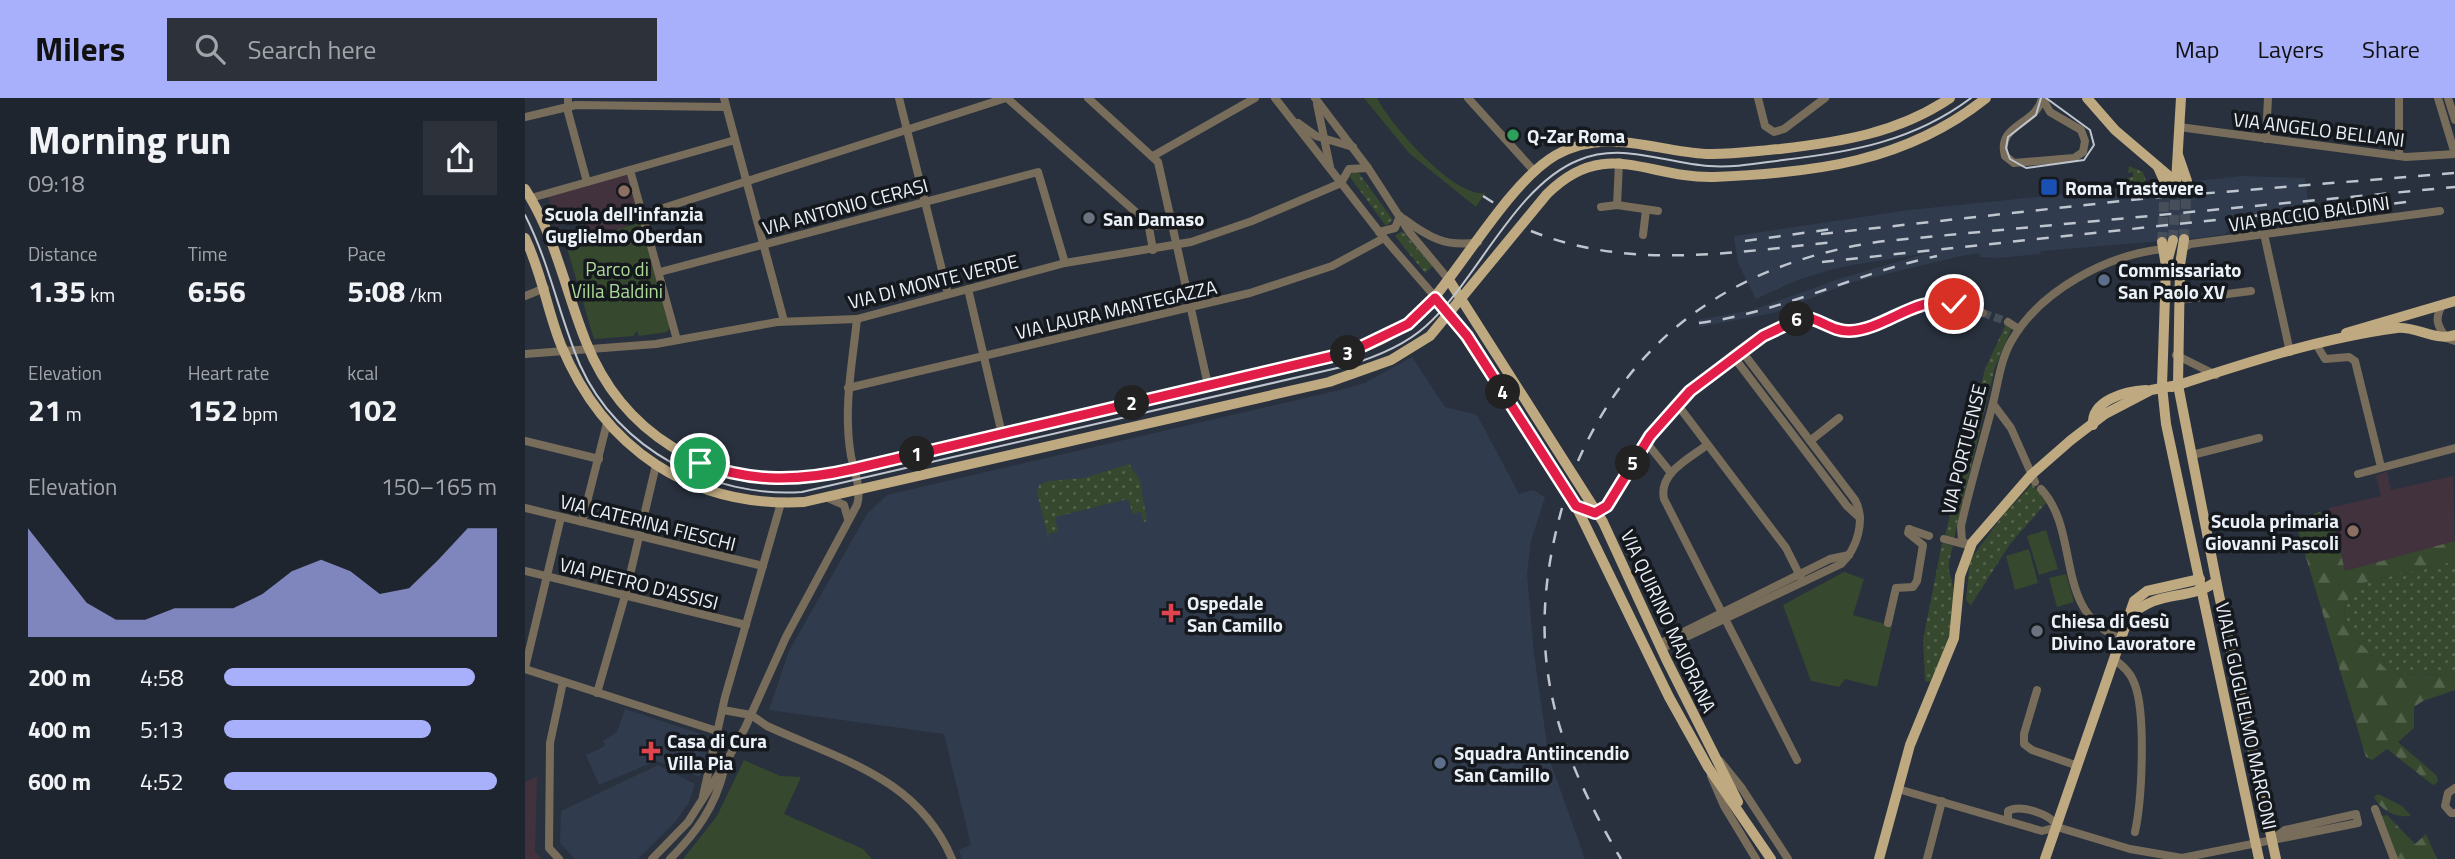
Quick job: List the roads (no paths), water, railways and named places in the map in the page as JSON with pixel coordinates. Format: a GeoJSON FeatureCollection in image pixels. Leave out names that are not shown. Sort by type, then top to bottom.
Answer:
{"type":"FeatureCollection","features":[{"type":"Feature","properties":{"kind":"main road"},"geometry":{"type":"LineString","coordinates":[[528,194],[553,243],[589,349],[607,384],[636,420],[669,446],[700,463],[738,475],[803,479],[1357,350],[1408,324],[1435,298],[1535,172],[1565,151],[1604,140],[1636,141],[1718,154],[1828,143],[1873,134],[1907,122],[1950,98]]}},
{"type":"Feature","properties":{"kind":"main road"},"geometry":{"type":"LineString","coordinates":[[526,245],[545,288],[564,351],[580,384],[607,423],[656,465],[717,494],[781,503],[828,498],[1354,375],[1414,347],[1450,314],[1536,207],[1558,184],[1587,167],[1619,162],[1697,176],[1719,176],[1840,163],[1893,152],[1948,126],[1986,98]]}},
{"type":"Feature","properties":{"kind":"main road"},"geometry":{"type":"LineString","coordinates":[[2087,98],[2115,130],[2174,180],[2181,98]]}},
{"type":"Feature","properties":{"kind":"main road"},"geometry":{"type":"LineString","coordinates":[[1752,152],[1747,161],[1752,174]]}},
{"type":"Feature","properties":{"kind":"main road"},"geometry":{"type":"LineString","coordinates":[[1718,154],[1722,165],[1719,176]]}},
{"type":"Feature","properties":{"kind":"main road"},"geometry":{"type":"LineString","coordinates":[[2155,163],[2166,162],[2177,155]]}},
{"type":"Feature","properties":{"kind":"main road"},"geometry":{"type":"LineString","coordinates":[[2173,244],[2179,265],[2176,355],[2178,385]]}},
{"type":"Feature","properties":{"kind":"main road"},"geometry":{"type":"LineString","coordinates":[[2162,388],[2166,266],[2173,244]]}},
{"type":"Feature","properties":{"kind":"main road","name":"VIA QUIRINO MAJORANA"},"geometry":{"type":"LineString","coordinates":[[1449,280],[1597,513],[1747,821]]}},
{"type":"Feature","properties":{"kind":"main road"},"geometry":{"type":"LineString","coordinates":[[2092,425],[2093,413],[2100,405],[2127,393],[2178,385],[2215,375],[2336,338],[2361,327],[2451,303]]}},
{"type":"Feature","properties":{"kind":"main road","name":"VIA QUIRINO MAJORANA"},"geometry":{"type":"LineString","coordinates":[[1450,314],[1576,506],[1604,558],[1648,654],[1708,767],[1771,859]]}},
{"type":"Feature","properties":{"kind":"main road"},"geometry":{"type":"LineString","coordinates":[[2336,338],[2402,328],[2452,338]]}},
{"type":"Feature","properties":{"kind":"main road","name":"VIALE GUGLIELMO MARCONI"},"geometry":{"type":"LineString","coordinates":[[2178,385],[2216,582],[2276,859]]}},
{"type":"Feature","properties":{"kind":"main road"},"geometry":{"type":"LineString","coordinates":[[1970,546],[2036,482],[2082,432],[2162,388]]}},
{"type":"Feature","properties":{"kind":"main road","name":"VIALE GUGLIELMO MARCONI"},"geometry":{"type":"LineString","coordinates":[[2162,388],[2166,424],[2259,859]]}},
{"type":"Feature","properties":{"kind":"main road"},"geometry":{"type":"LineString","coordinates":[[1576,506],[1587,512],[1597,513]]}},
{"type":"Feature","properties":{"kind":"main road","name":"VIA PORTUENSE"},"geometry":{"type":"LineString","coordinates":[[1879,859],[1916,728],[1954,638],[1960,576],[1970,546]]}},
{"type":"Feature","properties":{"kind":"main road"},"geometry":{"type":"LineString","coordinates":[[1604,558],[1611,555],[1623,563]]}},
{"type":"Feature","properties":{"kind":"main road"},"geometry":{"type":"LineString","coordinates":[[2045,859],[2129,617],[2148,601],[2201,584],[2216,582]]}},
{"type":"Feature","properties":{"kind":"main road"},"geometry":{"type":"LineString","coordinates":[[1648,654],[1660,647]]}},
{"type":"Feature","properties":{"kind":"main road","name":"VIA PORTUENSE"},"geometry":{"type":"LineString","coordinates":[[1887,859],[1889,824]]}},
{"type":"Feature","properties":{"kind":"street"},"geometry":{"type":"LineString","coordinates":[[899,98],[948,294]]}},
{"type":"Feature","properties":{"kind":"street"},"geometry":{"type":"LineString","coordinates":[[626,220],[1006,98],[1147,222],[1157,226],[1171,225]]}},
{"type":"Feature","properties":{"kind":"street"},"geometry":{"type":"LineString","coordinates":[[1088,98],[1159,164],[1208,385]]}},
{"type":"Feature","properties":{"kind":"street"},"geometry":{"type":"LineString","coordinates":[[1153,156],[1255,98]]}},
{"type":"Feature","properties":{"kind":"street"},"geometry":{"type":"LineString","coordinates":[[1275,98],[1382,235],[1450,314]]}},
{"type":"Feature","properties":{"kind":"street"},"geometry":{"type":"LineString","coordinates":[[1315,98],[1330,168]]}},
{"type":"Feature","properties":{"kind":"street"},"geometry":{"type":"LineString","coordinates":[[1315,98],[1368,168],[1410,233],[1449,280]]}},
{"type":"Feature","properties":{"kind":"street"},"geometry":{"type":"LineString","coordinates":[[1468,98],[1535,172]]}},
{"type":"Feature","properties":{"kind":"street"},"geometry":{"type":"LineString","coordinates":[[1760,99],[1768,130],[1774,132],[1784,129],[1825,98]]}},
{"type":"Feature","properties":{"kind":"street"},"geometry":{"type":"LineString","coordinates":[[2042,98],[2050,112],[2081,130],[2085,144],[2083,153],[2074,158],[2014,163],[2004,153],[2005,138],[2010,131],[2035,113],[2042,98]]}},
{"type":"Feature","properties":{"kind":"street"},"geometry":{"type":"LineString","coordinates":[[2266,139],[2268,98]]}},
{"type":"Feature","properties":{"kind":"street"},"geometry":{"type":"LineString","coordinates":[[2399,98],[2399,156]]}},
{"type":"Feature","properties":{"kind":"street"},"geometry":{"type":"LineString","coordinates":[[2438,98],[2455,154]]}},
{"type":"Feature","properties":{"kind":"street"},"geometry":{"type":"LineString","coordinates":[[2448,98],[2455,120]]}},
{"type":"Feature","properties":{"kind":"street"},"geometry":{"type":"LineString","coordinates":[[568,102],[587,182]]}},
{"type":"Feature","properties":{"kind":"street"},"geometry":{"type":"LineString","coordinates":[[525,117],[568,102],[725,103],[784,321]]}},
{"type":"Feature","properties":{"kind":"street"},"geometry":{"type":"LineString","coordinates":[[2035,113],[2050,112]]}},
{"type":"Feature","properties":{"kind":"street"},"geometry":{"type":"LineString","coordinates":[[1305,128],[1316,127],[1321,118]]}},
{"type":"Feature","properties":{"kind":"street"},"geometry":{"type":"LineString","coordinates":[[1292,119],[1325,139],[1353,147]]}},
{"type":"Feature","properties":{"kind":"street","name":"VIA ANGELO BELLANI"},"geometry":{"type":"LineString","coordinates":[[2179,127],[2399,156],[2455,154]]}},
{"type":"Feature","properties":{"kind":"street"},"geometry":{"type":"LineString","coordinates":[[528,194],[587,182],[735,140]]}},
{"type":"Feature","properties":{"kind":"street"},"geometry":{"type":"LineString","coordinates":[[1616,205],[1619,162]]}},
{"type":"Feature","properties":{"kind":"street"},"geometry":{"type":"LineString","coordinates":[[1176,246],[1252,221],[1341,183],[1349,169],[1368,168]]}},
{"type":"Feature","properties":{"kind":"street"},"geometry":{"type":"LineString","coordinates":[[630,170],[677,340]]}},
{"type":"Feature","properties":{"kind":"street","name":"VIA ANTONIO CERASI"},"geometry":{"type":"LineString","coordinates":[[660,272],[1038,172],[1065,263]]}},
{"type":"Feature","properties":{"kind":"street"},"geometry":{"type":"LineString","coordinates":[[1601,207],[1616,205],[1658,211]]}},
{"type":"Feature","properties":{"kind":"street"},"geometry":{"type":"LineString","coordinates":[[1643,235],[1646,209]]}},
{"type":"Feature","properties":{"kind":"street","name":"VIA BACCIO BALDINI"},"geometry":{"type":"LineString","coordinates":[[2173,244],[2440,211]]}},
{"type":"Feature","properties":{"kind":"street"},"geometry":{"type":"LineString","coordinates":[[1400,216],[1437,240],[1456,245],[1478,242]]}},
{"type":"Feature","properties":{"kind":"street","name":"VIA LAURA MANTEGAZZA"},"geometry":{"type":"LineString","coordinates":[[848,388],[1190,309],[1323,269],[1395,228],[1400,216]]}},
{"type":"Feature","properties":{"kind":"street"},"geometry":{"type":"LineString","coordinates":[[1147,222],[1153,250]]}},
{"type":"Feature","properties":{"kind":"street"},"geometry":{"type":"LineString","coordinates":[[2264,234],[2290,352]]}},
{"type":"Feature","properties":{"kind":"street","name":"VIA PORTUENSE"},"geometry":{"type":"LineString","coordinates":[[1970,546],[1961,539],[1961,526],[2005,355],[2019,329],[2055,294],[2085,274],[2116,260],[2173,244]]}},
{"type":"Feature","properties":{"kind":"street","name":"VIA DI MONTE VERDE"},"geometry":{"type":"LineString","coordinates":[[525,354],[677,340],[784,321],[857,319],[1065,263],[1176,246]]}},
{"type":"Feature","properties":{"kind":"street"},"geometry":{"type":"LineString","coordinates":[[525,296],[545,288]]}},
{"type":"Feature","properties":{"kind":"street"},"geometry":{"type":"LineString","coordinates":[[968,289],[1002,434]]}},
{"type":"Feature","properties":{"kind":"street"},"geometry":{"type":"LineString","coordinates":[[2179,300],[2251,291]]}},
{"type":"Feature","properties":{"kind":"street"},"geometry":{"type":"LineString","coordinates":[[1597,513],[1607,506],[1646,442],[1677,404],[1733,356],[1769,332],[1801,317],[1848,331],[1868,327],[1934,302],[1983,313]]}},
{"type":"Feature","properties":{"kind":"street"},"geometry":{"type":"LineString","coordinates":[[2451,303],[2437,322],[2452,338]]}},
{"type":"Feature","properties":{"kind":"street"},"geometry":{"type":"LineString","coordinates":[[652,859],[684,826],[725,764],[751,715],[786,637],[858,502],[859,491],[847,428],[848,388],[857,319]]}},
{"type":"Feature","properties":{"kind":"street"},"geometry":{"type":"LineString","coordinates":[[2008,322],[2019,329]]}},
{"type":"Feature","properties":{"kind":"street"},"geometry":{"type":"LineString","coordinates":[[2316,344],[2325,359],[2352,357],[2356,363],[2381,467]]}},
{"type":"Feature","properties":{"kind":"street"},"geometry":{"type":"LineString","coordinates":[[1660,647],[1801,578],[1837,556],[1849,555],[1857,537],[1860,518],[1855,500],[1741,350]]}},
{"type":"Feature","properties":{"kind":"street"},"geometry":{"type":"LineString","coordinates":[[2176,355],[2215,375]]}},
{"type":"Feature","properties":{"kind":"street"},"geometry":{"type":"LineString","coordinates":[[1733,356],[1806,453],[1860,518]]}},
{"type":"Feature","properties":{"kind":"street"},"geometry":{"type":"LineString","coordinates":[[1677,404],[1786,548],[1801,578]]}},
{"type":"Feature","properties":{"kind":"street"},"geometry":{"type":"LineString","coordinates":[[1993,404],[2011,428],[2036,482],[2053,509],[2083,607],[2096,626],[2122,639]]}},
{"type":"Feature","properties":{"kind":"street"},"geometry":{"type":"LineString","coordinates":[[1806,453],[1839,418]]}},
{"type":"Feature","properties":{"kind":"street"},"geometry":{"type":"LineString","coordinates":[[582,522],[607,423]]}},
{"type":"Feature","properties":{"kind":"street"},"geometry":{"type":"LineString","coordinates":[[2192,455],[2259,438]]}},
{"type":"Feature","properties":{"kind":"street"},"geometry":{"type":"LineString","coordinates":[[525,441],[599,459]]}},
{"type":"Feature","properties":{"kind":"street"},"geometry":{"type":"LineString","coordinates":[[1646,442],[1671,473]]}},
{"type":"Feature","properties":{"kind":"street"},"geometry":{"type":"LineString","coordinates":[[1707,445],[1671,473],[1663,484],[1664,499],[1797,760]]}},
{"type":"Feature","properties":{"kind":"street"},"geometry":{"type":"LineString","coordinates":[[2358,474],[2455,448]]}},
{"type":"Feature","properties":{"kind":"street"},"geometry":{"type":"LineString","coordinates":[[597,693],[625,596],[656,465]]}},
{"type":"Feature","properties":{"kind":"street"},"geometry":{"type":"LineString","coordinates":[[828,498],[840,501],[846,507],[847,525]]}},
{"type":"Feature","properties":{"kind":"street"},"geometry":{"type":"LineString","coordinates":[[701,803],[745,625],[781,503]]}},
{"type":"Feature","properties":{"kind":"street","name":"VIA CATERINA FIESCHI"},"geometry":{"type":"LineString","coordinates":[[525,508],[763,566]]}},
{"type":"Feature","properties":{"kind":"street"},"geometry":{"type":"LineString","coordinates":[[562,517],[525,668],[717,731]]}},
{"type":"Feature","properties":{"kind":"street"},"geometry":{"type":"LineString","coordinates":[[1888,623],[1896,588],[1913,587],[1917,581],[1923,545],[1908,533],[1909,529],[1929,536]]}},
{"type":"Feature","properties":{"kind":"street"},"geometry":{"type":"LineString","coordinates":[[1944,539],[1970,546]]}},
{"type":"Feature","properties":{"kind":"street","name":"VIA PIETRO D'ASSISI"},"geometry":{"type":"LineString","coordinates":[[525,571],[745,625]]}},
{"type":"Feature","properties":{"kind":"street"},"geometry":{"type":"LineString","coordinates":[[2115,660],[2131,676],[2138,699],[2140,773],[2135,832]]}},
{"type":"Feature","properties":{"kind":"street"},"geometry":{"type":"LineString","coordinates":[[559,859],[549,848],[551,727],[563,682]]}},
{"type":"Feature","properties":{"kind":"street"},"geometry":{"type":"LineString","coordinates":[[2037,690],[2024,734],[2024,744],[2032,750],[2078,766]]}},
{"type":"Feature","properties":{"kind":"street"},"geometry":{"type":"LineString","coordinates":[[723,710],[751,715],[767,726],[901,790],[934,824],[952,859]]}},
{"type":"Feature","properties":{"kind":"street"},"geometry":{"type":"LineString","coordinates":[[1719,761],[1741,787],[1787,859]]}},
{"type":"Feature","properties":{"kind":"street"},"geometry":{"type":"LineString","coordinates":[[670,859],[703,821],[716,796],[725,764]]}},
{"type":"Feature","properties":{"kind":"street","name":"VIA QUIRINO MAJORANA"},"geometry":{"type":"LineString","coordinates":[[1708,767],[1724,806],[1756,859]]}},
{"type":"Feature","properties":{"kind":"street"},"geometry":{"type":"LineString","coordinates":[[2455,788],[2448,793],[2445,806],[2451,813],[2455,813]]}},
{"type":"Feature","properties":{"kind":"street"},"geometry":{"type":"LineString","coordinates":[[1898,789],[2042,831],[2057,828],[2127,849],[2182,858],[2358,823],[2356,814],[2285,830],[2272,840]]}},
{"type":"Feature","properties":{"kind":"street"},"geometry":{"type":"LineString","coordinates":[[1927,859],[1942,801]]}},
{"type":"Feature","properties":{"kind":"street"},"geometry":{"type":"LineString","coordinates":[[2008,821],[2008,811],[2017,808],[2049,817],[2057,828]]}},
{"type":"Feature","properties":{"kind":"street"},"geometry":{"type":"LineString","coordinates":[[2375,809],[2394,859]]}},
{"type":"Feature","properties":{"kind":"street"},"geometry":{"type":"LineString","coordinates":[[2127,849],[2127,859]]}},
{"type":"Feature","properties":{"kind":"tunnel"},"geometry":{"type":"LineString","coordinates":[[2184,239],[2187,181]]}},
{"type":"Feature","properties":{"kind":"tunnel"},"geometry":{"type":"LineString","coordinates":[[2173,240],[2176,182]]}},
{"type":"Feature","properties":{"kind":"tunnel"},"geometry":{"type":"LineString","coordinates":[[2162,242],[2165,183]]}},
{"type":"Feature","properties":{"kind":"tunnel"},"geometry":{"type":"LineString","coordinates":[[1983,313],[2008,322]]}},
{"type":"Feature","properties":{"kind":"tram line"},"geometry":{"type":"LineString","coordinates":[[525,215],[541,252],[580,365],[597,395],[618,422],[643,444],[671,463],[702,477],[735,487],[768,492],[802,492],[1346,366],[1377,355],[1408,340],[1426,326],[1462,285],[1497,236],[1535,190],[1556,173],[1579,160],[1595,155],[1627,153],[1693,164],[1728,166],[1833,153],[1905,134],[1927,125],[1971,98]]}},
{"type":"Feature","properties":{"kind":"tram line"},"geometry":{"type":"LineString","coordinates":[[2041,98],[2036,115],[2008,137],[2006,148],[2010,159],[2026,168],[2084,160],[2094,145],[2090,130],[2046,98]]}},
{"type":"Feature","properties":{"kind":"railway"},"geometry":{"type":"LineString","coordinates":[[1821,234],[2149,198],[2455,173]]}},
{"type":"Feature","properties":{"kind":"railway"},"geometry":{"type":"LineString","coordinates":[[1578,461],[1602,414],[1631,374],[1663,338],[1700,309],[1741,284],[1786,265],[1834,250],[1885,241],[2455,187]]}},
{"type":"Feature","properties":{"kind":"railway"},"geometry":{"type":"LineString","coordinates":[[1483,196],[1494,203]]}},
{"type":"Feature","properties":{"kind":"railway"},"geometry":{"type":"LineString","coordinates":[[2299,216],[2413,201]]}},
{"type":"Feature","properties":{"kind":"railway"},"geometry":{"type":"LineString","coordinates":[[1822,262],[2309,210]]}},
{"type":"Feature","properties":{"kind":"railway"},"geometry":{"type":"LineString","coordinates":[[1745,241],[1832,229]]}},
{"type":"Feature","properties":{"kind":"railway"},"geometry":{"type":"LineString","coordinates":[[1531,231],[1568,243],[1644,255],[1720,253],[1835,242]]}},
{"type":"Feature","properties":{"kind":"railway"},"geometry":{"type":"LineString","coordinates":[[1699,323],[1759,311],[1877,272],[1937,256]]}},
{"type":"Feature","properties":{"kind":"railway"},"geometry":{"type":"LineString","coordinates":[[1562,508],[1551,557],[1545,604],[1545,648],[1551,690],[1561,731],[1576,773],[1621,859]]}},
{"type":"Feature","properties":{"kind":"place","name":"Q-Zar Roma"},"geometry":{"type":"Point","coordinates":[1513,135]}},
{"type":"Feature","properties":{"kind":"place","name":"Roma Trastevere"},"geometry":{"type":"Point","coordinates":[2049,187]}},
{"type":"Feature","properties":{"kind":"place","name":"Scuola dell'infanzia Guglielmo Oberdan"},"geometry":{"type":"Point","coordinates":[624,191]}},
{"type":"Feature","properties":{"kind":"place","name":"San Damaso"},"geometry":{"type":"Point","coordinates":[1089,218]}},
{"type":"Feature","properties":{"kind":"place","name":"Commissariato San Paolo XV"},"geometry":{"type":"Point","coordinates":[2104,280]}},
{"type":"Feature","properties":{"kind":"place","name":"Scuola primaria Giovanni Pascoli"},"geometry":{"type":"Point","coordinates":[2353,531]}},
{"type":"Feature","properties":{"kind":"place","name":"Ospedale San Camillo"},"geometry":{"type":"Point","coordinates":[1171,613]}},
{"type":"Feature","properties":{"kind":"place","name":"Chiesa di Gesù Divino Lavoratore"},"geometry":{"type":"Point","coordinates":[2037,631]}},
{"type":"Feature","properties":{"kind":"place","name":"Casa di Cura Villa Pia"},"geometry":{"type":"Point","coordinates":[651,751]}},
{"type":"Feature","properties":{"kind":"place","name":"Squadra Antiincendio San Camillo"},"geometry":{"type":"Point","coordinates":[1440,763]}},
{"type":"Feature","properties":{"kind":"park label","name":"Parco di Villa Baldini"},"geometry":{"type":"Point","coordinates":[617,279]}}]}
